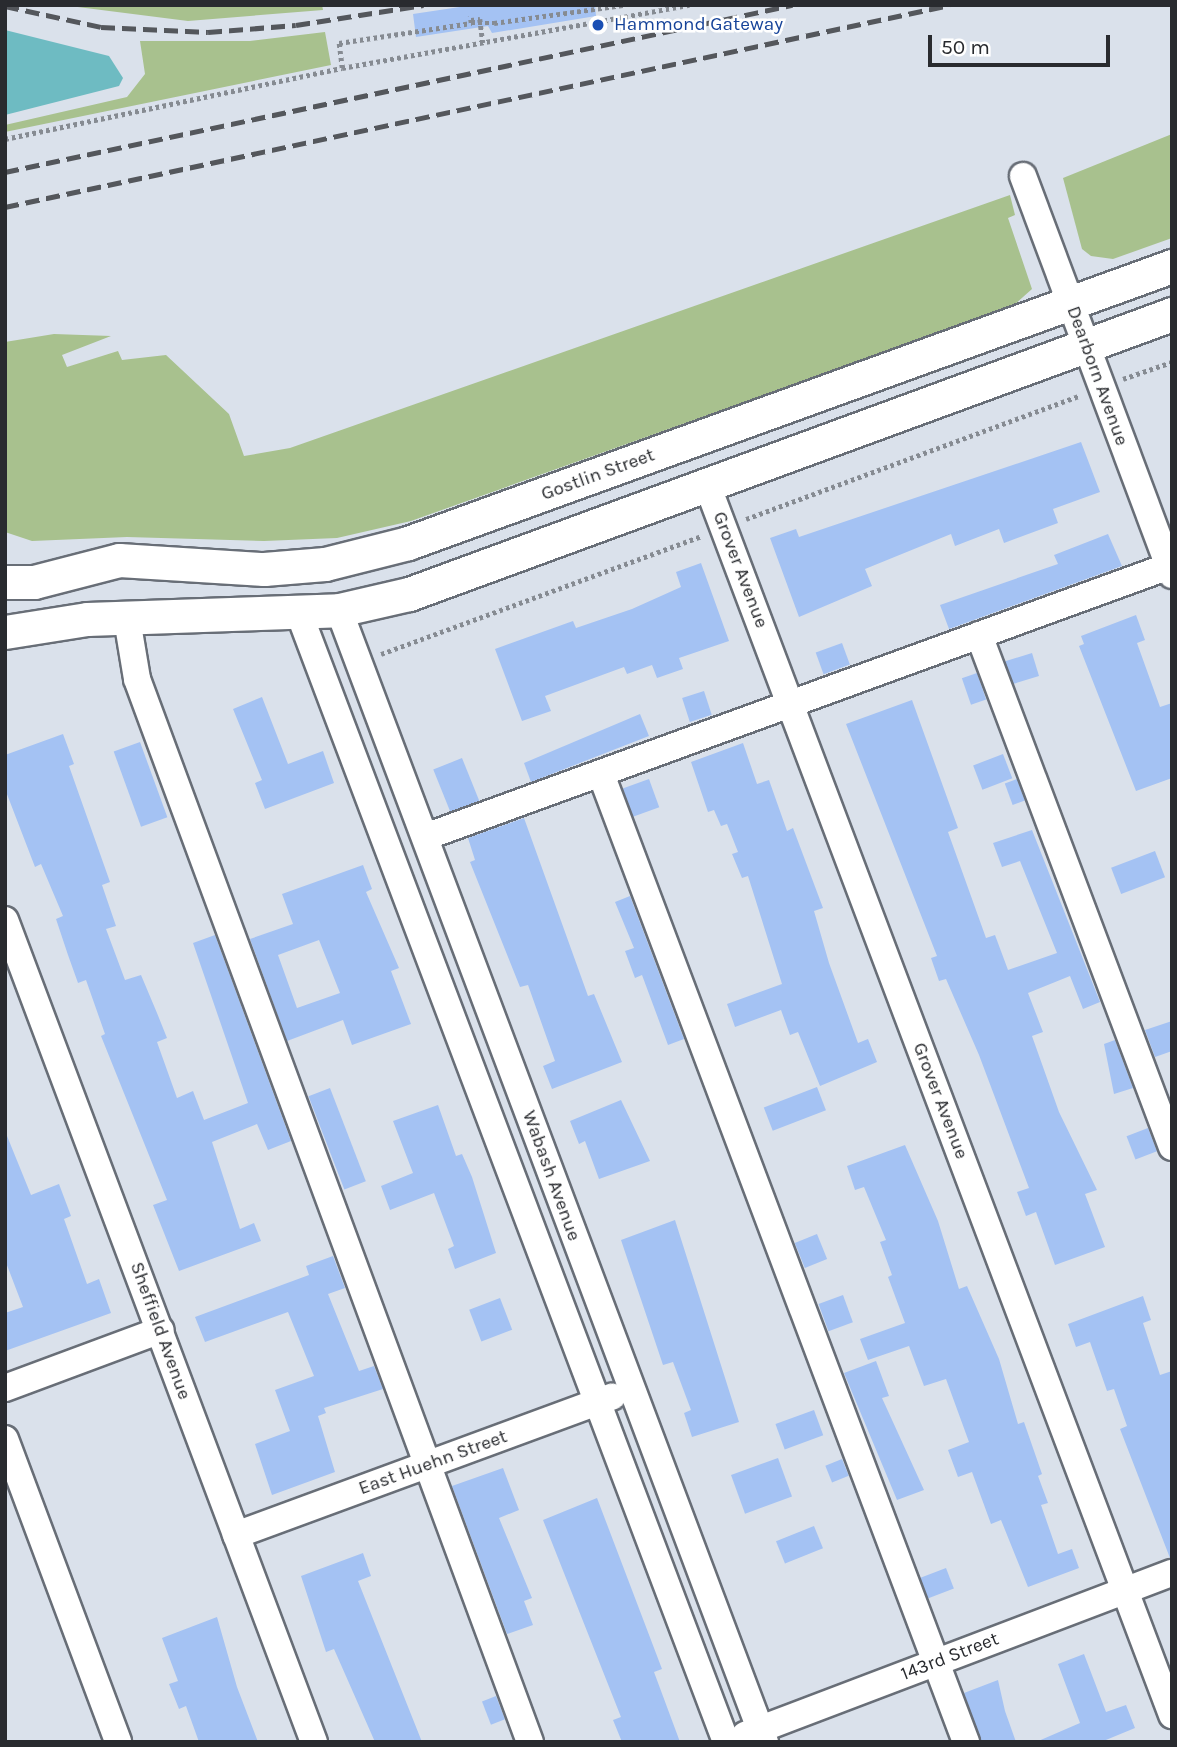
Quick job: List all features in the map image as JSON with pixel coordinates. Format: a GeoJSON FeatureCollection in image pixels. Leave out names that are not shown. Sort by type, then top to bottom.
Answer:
{"type":"FeatureCollection","features":[{"type":"Feature","properties":{"kind":"main road","name":"Gostlin Street"},"geometry":{"type":"LineString","coordinates":[[5,582],[34,582],[119,560],[264,569],[325,564],[408,543],[1172,266]]}},
{"type":"Feature","properties":{"kind":"main road"},"geometry":{"type":"LineString","coordinates":[[5,632],[40,623],[339,610],[449,582],[1172,314]]}},
{"type":"Feature","properties":{"kind":"main road"},"geometry":{"type":"LineString","coordinates":[[5,560],[119,560]]}},
{"type":"Feature","properties":{"kind":"street","name":"Dearborn Avenue"},"geometry":{"type":"LineString","coordinates":[[1023,176],[1171,569]]}},
{"type":"Feature","properties":{"kind":"street","name":"Grover Avenue"},"geometry":{"type":"LineString","coordinates":[[708,486],[1172,1716]]}},
{"type":"Feature","properties":{"kind":"street"},"geometry":{"type":"LineString","coordinates":[[425,837],[979,635],[1171,569]]}},
{"type":"Feature","properties":{"kind":"street","name":"Wabash Avenue"},"geometry":{"type":"LineString","coordinates":[[339,610],[630,1390],[763,1736]]}},
{"type":"Feature","properties":{"kind":"street","name":"Wabash Avenue"},"geometry":{"type":"LineString","coordinates":[[299,613],[727,1742]]}},
{"type":"Feature","properties":{"kind":"street"},"geometry":{"type":"LineString","coordinates":[[127,619],[137,679],[530,1742]]}},
{"type":"Feature","properties":{"kind":"street"},"geometry":{"type":"LineString","coordinates":[[979,635],[1172,1147]]}},
{"type":"Feature","properties":{"kind":"street"},"geometry":{"type":"LineString","coordinates":[[601,774],[966,1742]]}},
{"type":"Feature","properties":{"kind":"street","name":"Sheffield Avenue"},"geometry":{"type":"LineString","coordinates":[[5,920],[314,1742]]}},
{"type":"Feature","properties":{"kind":"street"},"geometry":{"type":"LineString","coordinates":[[5,1388],[160,1330]]}},
{"type":"Feature","properties":{"kind":"street","name":"East Huehn Street"},"geometry":{"type":"LineString","coordinates":[[236,1535],[630,1390]]}},
{"type":"Feature","properties":{"kind":"street"},"geometry":{"type":"LineString","coordinates":[[5,1439],[118,1742]]}},
{"type":"Feature","properties":{"kind":"street","name":"143rd Street"},"geometry":{"type":"LineString","coordinates":[[727,1742],[763,1736],[936,1662],[1172,1573]]}},
{"type":"Feature","properties":{"kind":"path"},"geometry":{"type":"LineString","coordinates":[[471,20],[494,23],[623,5]]}},
{"type":"Feature","properties":{"kind":"path"},"geometry":{"type":"LineString","coordinates":[[5,139],[342,68],[688,5]]}},
{"type":"Feature","properties":{"kind":"path"},"geometry":{"type":"LineString","coordinates":[[342,68],[340,43],[480,19],[483,43]]}},
{"type":"Feature","properties":{"kind":"path"},"geometry":{"type":"LineString","coordinates":[[1117,382],[1172,362]]}},
{"type":"Feature","properties":{"kind":"path"},"geometry":{"type":"LineString","coordinates":[[742,521],[1086,393]]}},
{"type":"Feature","properties":{"kind":"path"},"geometry":{"type":"LineString","coordinates":[[373,657],[708,534]]}},
{"type":"Feature","properties":{"kind":"green space"},"geometry":{"type":"Polygon","coordinates":[[[62,5],[322,5],[323,10],[188,21],[62,5]]]}},
{"type":"Feature","properties":{"kind":"green space"},"geometry":{"type":"Polygon","coordinates":[[[325,32],[331,65],[5,132],[5,125],[127,97],[145,74],[140,41],[250,41],[325,32]]]}},
{"type":"Feature","properties":{"kind":"green space"},"geometry":{"type":"Polygon","coordinates":[[[1172,134],[1172,238],[1113,259],[1091,256],[1082,249],[1063,178],[1172,134]]]}},
{"type":"Feature","properties":{"kind":"green space"},"geometry":{"type":"Polygon","coordinates":[[[1010,195],[1015,215],[1008,218],[1032,289],[1013,306],[411,521],[337,538],[264,541],[127,537],[32,541],[5,532],[5,342],[54,334],[111,336],[62,355],[67,367],[118,351],[122,360],[166,355],[229,414],[244,456],[290,448],[1010,195]]]}},
{"type":"Feature","properties":{"kind":"water"},"geometry":{"type":"Polygon","coordinates":[[[5,30],[109,56],[123,78],[119,86],[5,115],[5,30]]]}},
{"type":"Feature","properties":{"kind":"building"},"geometry":{"type":"Polygon","coordinates":[[[473,5],[595,5],[596,16],[492,33],[488,26],[416,37],[413,14],[473,5]]]}},
{"type":"Feature","properties":{"kind":"building"},"geometry":{"type":"Polygon","coordinates":[[[1081,442],[1100,492],[1053,509],[1058,523],[1004,543],[999,529],[955,546],[951,534],[865,569],[872,586],[799,617],[770,538],[796,529],[799,537],[1081,442]]]}},
{"type":"Feature","properties":{"kind":"building"},"geometry":{"type":"Polygon","coordinates":[[[1108,534],[1122,566],[949,629],[940,605],[1058,564],[1054,555],[1108,534]]]}},
{"type":"Feature","properties":{"kind":"building"},"geometry":{"type":"Polygon","coordinates":[[[701,563],[729,641],[679,658],[683,669],[657,678],[652,665],[627,674],[624,667],[545,696],[551,711],[522,721],[495,649],[573,621],[576,628],[632,609],[681,587],[676,572],[701,563]]]}},
{"type":"Feature","properties":{"kind":"building"},"geometry":{"type":"Polygon","coordinates":[[[1136,615],[1145,640],[1137,643],[1160,707],[1172,703],[1172,778],[1136,791],[1079,646],[1084,644],[1081,636],[1136,615]]]}},
{"type":"Feature","properties":{"kind":"building"},"geometry":{"type":"Polygon","coordinates":[[[842,643],[850,665],[824,674],[816,653],[842,643]]]}},
{"type":"Feature","properties":{"kind":"building"},"geometry":{"type":"Polygon","coordinates":[[[1032,653],[1039,676],[1012,684],[1005,661],[1032,653]]]}},
{"type":"Feature","properties":{"kind":"building"},"geometry":{"type":"Polygon","coordinates":[[[977,673],[986,699],[971,705],[962,678],[977,673]]]}},
{"type":"Feature","properties":{"kind":"building"},"geometry":{"type":"Polygon","coordinates":[[[704,691],[712,715],[690,722],[682,698],[704,691]]]}},
{"type":"Feature","properties":{"kind":"building"},"geometry":{"type":"Polygon","coordinates":[[[262,697],[288,764],[323,751],[334,783],[265,809],[255,783],[262,780],[233,709],[262,697]]]}},
{"type":"Feature","properties":{"kind":"building"},"geometry":{"type":"Polygon","coordinates":[[[912,700],[958,828],[948,832],[986,938],[995,935],[1008,970],[1057,953],[1020,861],[1002,867],[993,843],[1032,830],[1100,1002],[1083,1009],[1070,976],[1028,993],[1043,1032],[1032,1036],[1059,1112],[1097,1190],[1085,1194],[1105,1247],[1055,1265],[1036,1212],[1026,1216],[1017,1192],[1029,1188],[979,1055],[946,979],[939,981],[931,958],[937,956],[846,724],[912,700]]]}},
{"type":"Feature","properties":{"kind":"building"},"geometry":{"type":"Polygon","coordinates":[[[640,714],[649,736],[531,782],[524,763],[640,714]]]}},
{"type":"Feature","properties":{"kind":"building"},"geometry":{"type":"Polygon","coordinates":[[[63,734],[74,764],[69,766],[110,882],[102,885],[116,926],[106,929],[125,980],[141,975],[157,1013],[167,1038],[157,1042],[177,1098],[193,1091],[204,1120],[248,1103],[193,943],[215,935],[291,1141],[268,1150],[257,1124],[212,1142],[240,1229],[254,1223],[261,1241],[179,1271],[153,1205],[167,1200],[101,1036],[105,1034],[86,980],[78,983],[56,919],[63,916],[41,864],[35,867],[5,789],[5,755],[63,734]]]}},
{"type":"Feature","properties":{"kind":"building"},"geometry":{"type":"Polygon","coordinates":[[[140,742],[167,817],[141,827],[114,752],[140,742]]]}},
{"type":"Feature","properties":{"kind":"building"},"geometry":{"type":"Polygon","coordinates":[[[743,743],[757,784],[769,780],[787,831],[793,828],[823,908],[814,911],[829,963],[858,1043],[868,1039],[877,1062],[820,1086],[798,1032],[790,1035],[781,1010],[735,1027],[727,1004],[782,984],[748,876],[742,878],[732,854],[738,852],[727,824],[721,826],[714,810],[708,812],[691,762],[743,743]]]}},
{"type":"Feature","properties":{"kind":"building"},"geometry":{"type":"Polygon","coordinates":[[[1003,754],[1012,778],[982,790],[973,765],[1003,754]]]}},
{"type":"Feature","properties":{"kind":"building"},"geometry":{"type":"Polygon","coordinates":[[[462,758],[479,801],[450,812],[433,770],[462,758]]]}},
{"type":"Feature","properties":{"kind":"building"},"geometry":{"type":"Polygon","coordinates":[[[649,779],[659,807],[633,817],[623,789],[649,779]]]}},
{"type":"Feature","properties":{"kind":"building"},"geometry":{"type":"Polygon","coordinates":[[[1017,779],[1025,801],[1013,805],[1005,783],[1017,779]]]}},
{"type":"Feature","properties":{"kind":"building"},"geometry":{"type":"Polygon","coordinates":[[[524,818],[588,996],[594,994],[622,1062],[552,1089],[543,1066],[555,1061],[528,985],[520,987],[470,862],[475,860],[468,838],[524,818]]]}},
{"type":"Feature","properties":{"kind":"building"},"geometry":{"type":"Polygon","coordinates":[[[1155,851],[1165,877],[1121,894],[1111,868],[1155,851]]]}},
{"type":"Feature","properties":{"kind":"building"},"geometry":{"type":"Polygon","coordinates":[[[363,865],[372,889],[366,892],[399,968],[391,971],[411,1024],[352,1045],[343,1020],[287,1041],[250,939],[293,924],[282,894],[363,865]],[[319,940],[278,955],[297,1008],[340,993],[319,940]]]}},
{"type":"Feature","properties":{"kind":"building"},"geometry":{"type":"Polygon","coordinates":[[[630,896],[684,1039],[668,1045],[642,975],[635,978],[625,951],[634,948],[615,902],[630,896]]]}},
{"type":"Feature","properties":{"kind":"building"},"geometry":{"type":"Polygon","coordinates":[[[1172,1021],[1172,1051],[1155,1057],[1145,1030],[1172,1021]]]}},
{"type":"Feature","properties":{"kind":"building"},"geometry":{"type":"Polygon","coordinates":[[[1115,1040],[1133,1088],[1114,1094],[1104,1044],[1115,1040]]]}},
{"type":"Feature","properties":{"kind":"building"},"geometry":{"type":"Polygon","coordinates":[[[817,1087],[826,1110],[773,1131],[764,1107],[817,1087]]]}},
{"type":"Feature","properties":{"kind":"building"},"geometry":{"type":"Polygon","coordinates":[[[330,1088],[366,1181],[344,1190],[309,1096],[330,1088]]]}},
{"type":"Feature","properties":{"kind":"building"},"geometry":{"type":"Polygon","coordinates":[[[621,1100],[650,1161],[599,1179],[585,1141],[579,1144],[570,1121],[621,1100]]]}},
{"type":"Feature","properties":{"kind":"building"},"geometry":{"type":"Polygon","coordinates":[[[438,1105],[456,1156],[462,1154],[472,1177],[496,1253],[455,1269],[448,1249],[454,1246],[434,1193],[390,1210],[381,1186],[413,1173],[393,1121],[438,1105]]]}},
{"type":"Feature","properties":{"kind":"building"},"geometry":{"type":"Polygon","coordinates":[[[1148,1128],[1157,1151],[1135,1160],[1127,1136],[1148,1128]]]}},
{"type":"Feature","properties":{"kind":"building"},"geometry":{"type":"Polygon","coordinates":[[[5,1131],[31,1195],[59,1184],[71,1216],[64,1219],[87,1284],[99,1279],[111,1313],[5,1351],[5,1313],[23,1307],[5,1260],[5,1131]]]}},
{"type":"Feature","properties":{"kind":"building"},"geometry":{"type":"Polygon","coordinates":[[[905,1145],[938,1221],[959,1289],[967,1286],[999,1359],[1018,1424],[1024,1422],[1042,1474],[1038,1476],[1048,1503],[1041,1505],[1058,1554],[1072,1549],[1079,1568],[1028,1587],[1001,1520],[991,1524],[972,1472],[958,1477],[948,1450],[969,1442],[946,1379],[924,1386],[909,1346],[868,1360],[860,1339],[905,1323],[888,1277],[892,1275],[880,1242],[886,1240],[864,1187],[855,1190],[847,1166],[905,1145]]]}},
{"type":"Feature","properties":{"kind":"building"},"geometry":{"type":"Polygon","coordinates":[[[675,1220],[739,1422],[692,1437],[684,1413],[691,1410],[673,1362],[663,1365],[621,1240],[675,1220]]]}},
{"type":"Feature","properties":{"kind":"building"},"geometry":{"type":"Polygon","coordinates":[[[817,1234],[827,1259],[805,1268],[795,1243],[817,1234]]]}},
{"type":"Feature","properties":{"kind":"building"},"geometry":{"type":"Polygon","coordinates":[[[333,1256],[345,1288],[328,1294],[359,1371],[374,1366],[383,1389],[324,1408],[326,1413],[318,1416],[335,1472],[272,1495],[255,1444],[290,1431],[275,1390],[314,1376],[288,1312],[205,1342],[195,1317],[309,1275],[306,1266],[333,1256]]]}},
{"type":"Feature","properties":{"kind":"building"},"geometry":{"type":"Polygon","coordinates":[[[843,1295],[853,1322],[828,1331],[819,1304],[843,1295]]]}},
{"type":"Feature","properties":{"kind":"building"},"geometry":{"type":"Polygon","coordinates":[[[1143,1296],[1151,1320],[1143,1323],[1160,1375],[1172,1371],[1170,1558],[1120,1429],[1127,1426],[1114,1389],[1107,1391],[1090,1342],[1076,1347],[1068,1324],[1143,1296]]]}},
{"type":"Feature","properties":{"kind":"building"},"geometry":{"type":"Polygon","coordinates":[[[500,1298],[512,1330],[481,1342],[469,1310],[500,1298]]]}},
{"type":"Feature","properties":{"kind":"building"},"geometry":{"type":"Polygon","coordinates":[[[876,1361],[889,1396],[882,1398],[924,1490],[897,1500],[844,1373],[876,1361]]]}},
{"type":"Feature","properties":{"kind":"building"},"geometry":{"type":"Polygon","coordinates":[[[814,1410],[823,1435],[785,1449],[775,1424],[814,1410]]]}},
{"type":"Feature","properties":{"kind":"building"},"geometry":{"type":"Polygon","coordinates":[[[778,1458],[792,1497],[745,1514],[731,1475],[778,1458]]]}},
{"type":"Feature","properties":{"kind":"building"},"geometry":{"type":"Polygon","coordinates":[[[842,1459],[849,1476],[832,1482],[825,1466],[842,1459]]]}},
{"type":"Feature","properties":{"kind":"building"},"geometry":{"type":"Polygon","coordinates":[[[503,1468],[519,1510],[499,1518],[532,1598],[524,1601],[533,1625],[507,1634],[452,1486],[503,1468]]]}},
{"type":"Feature","properties":{"kind":"building"},"geometry":{"type":"Polygon","coordinates":[[[597,1498],[662,1669],[654,1672],[680,1742],[622,1742],[613,1720],[621,1717],[543,1520],[597,1498]]]}},
{"type":"Feature","properties":{"kind":"building"},"geometry":{"type":"Polygon","coordinates":[[[814,1526],[823,1548],[785,1564],[776,1541],[814,1526]]]}},
{"type":"Feature","properties":{"kind":"building"},"geometry":{"type":"Polygon","coordinates":[[[363,1553],[371,1576],[358,1581],[422,1742],[375,1742],[334,1649],[326,1652],[301,1576],[363,1553]]]}},
{"type":"Feature","properties":{"kind":"building"},"geometry":{"type":"Polygon","coordinates":[[[946,1568],[954,1589],[928,1599],[920,1578],[946,1568]]]}},
{"type":"Feature","properties":{"kind":"building"},"geometry":{"type":"Polygon","coordinates":[[[217,1617],[237,1687],[258,1742],[199,1742],[186,1706],[179,1709],[169,1684],[178,1681],[162,1638],[217,1617]]]}},
{"type":"Feature","properties":{"kind":"building"},"geometry":{"type":"Polygon","coordinates":[[[1084,1654],[1106,1712],[1126,1705],[1135,1728],[1101,1742],[1036,1742],[1080,1723],[1058,1664],[1084,1654]]]}},
{"type":"Feature","properties":{"kind":"building"},"geometry":{"type":"Polygon","coordinates":[[[998,1680],[1016,1742],[981,1742],[964,1693],[998,1680]]]}},
{"type":"Feature","properties":{"kind":"building"},"geometry":{"type":"Polygon","coordinates":[[[496,1696],[505,1719],[491,1725],[482,1701],[496,1696]]]}},
{"type":"Feature","properties":{"kind":"railway"},"geometry":{"type":"LineString","coordinates":[[5,6],[101,27],[208,32],[296,25],[423,5]]}},
{"type":"Feature","properties":{"kind":"railway"},"geometry":{"type":"LineString","coordinates":[[5,172],[792,5]]}},
{"type":"Feature","properties":{"kind":"railway"},"geometry":{"type":"LineString","coordinates":[[5,207],[950,5]]}},
{"type":"Feature","properties":{"kind":"place","name":"Hammond Gateway"},"geometry":{"type":"Point","coordinates":[598,25]}}]}
